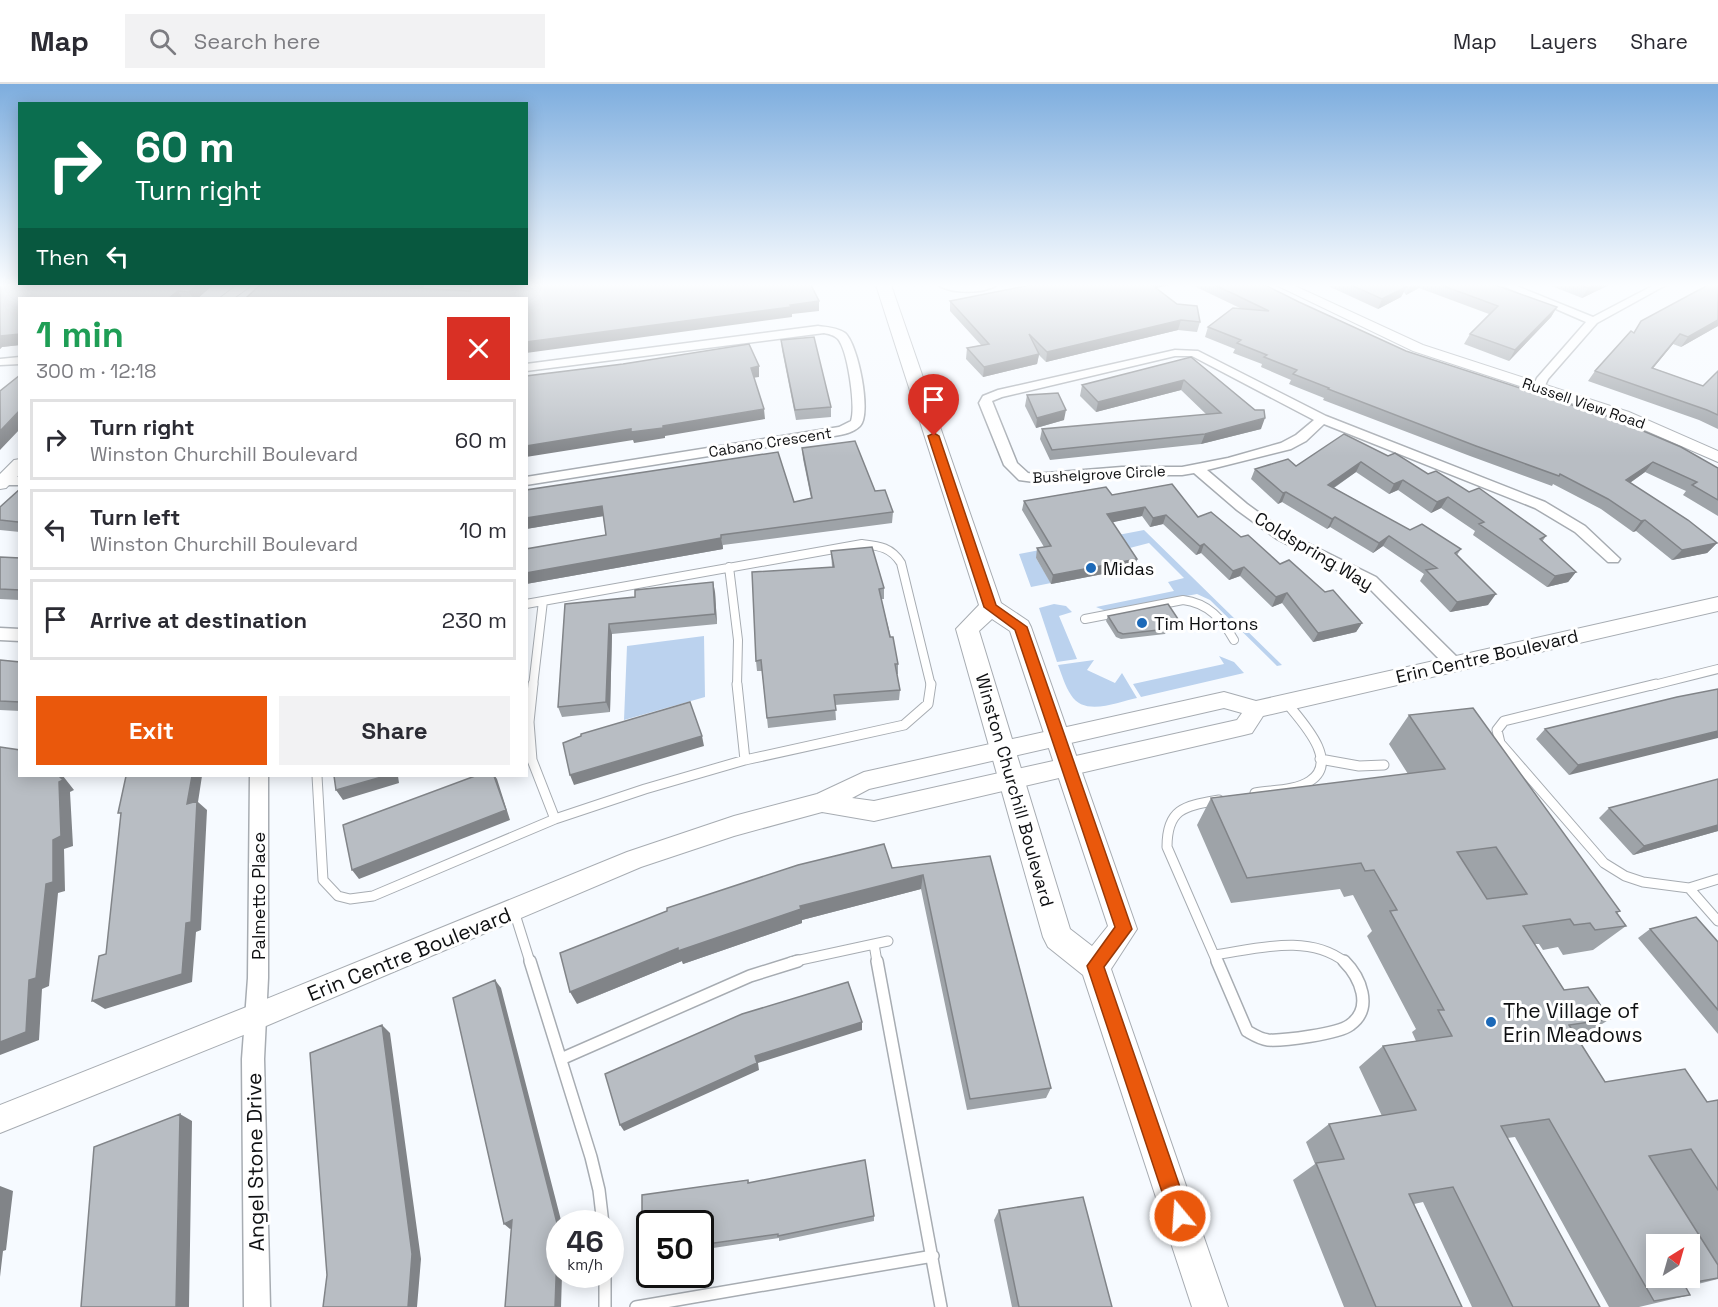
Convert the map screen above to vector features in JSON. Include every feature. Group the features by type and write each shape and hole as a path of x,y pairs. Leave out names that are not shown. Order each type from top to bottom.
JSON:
{"main road":[{"path":"903,342 991,607 1020,627 1124,929 1095,966 1210,1307"},
{"name":"Winston Churchill Boulevard","path":"991,607 968,628 1011,780 1058,937 1095,966"}],"street":[{"name":"Cabano Crescent","path":"528,368 720,342"},
{"name":"Cabano Crescent","path":"528,481 830,433 853,425 858,420 861,408 845,342"},
{"name":"Russell View Road","path":"1405,342 1623,415 1718,457"},
{"path":"1539,387 1575,342"},
{"name":"Bushelgrove Circle","path":"1322,419 1301,438 1286,446 1229,462 1196,468 1024,477 1011,465 985,403 987,399 998,394 1184,352 1202,355 1273,395 1322,419 1540,504 1580,529 1614,559"},
{"path":"0,362 18,360"},
{"path":"5,482 18,466"},
{"name":"Coldspring Way","path":"1196,468 1242,507 1282,536 1371,581 1454,664"},
{"name":"Erin Centre Boulevard","path":"0,1119 256,1017 635,859 734,826 822,802 864,781 1224,700 1256,709 1718,604"},
{"path":"0,634 18,635"},
{"name":"Erin Centre Boulevard","path":"822,802 874,811 1244,727 1256,709"},
{"name":"Palmetto Place","path":"256,1017 259,777"},
{"name":"Angel Stone Drive","path":"256,1017 253,1059 257,1307"}],"lane":[{"path":"317,777 323,880 327,889 339,898 354,901 373,896 555,819 745,760 904,726 928,704 932,691 931,678 901,563 895,553 884,547 862,544 528,604"},
{"path":"729,567 738,640 737,696 745,760"},
{"path":"1085,619 1193,600 1210,609 1228,627 1234,640"},
{"path":"543,601 529,722 532,760 555,819"},
{"path":"1718,669 1504,720 1497,730 1500,743 1604,863 1625,876 1643,882 1689,888 1718,879"},
{"path":"1248,795 1298,785 1311,780 1319,770 1320,759 1314,736 1286,702"},
{"path":"1320,759 1359,766 1384,765"},
{"path":"1214,955 1305,945 1332,953 1345,961 1355,973 1363,991 1364,1002 1359,1018 1344,1029 1270,1040 1247,1031 1167,847 1166,835 1176,812 1188,806 1228,798"},
{"path":"1689,888 1718,921"},
{"path":"514,911 596,1179 601,1210"},
{"path":"561,1059 750,975 780,965 888,941"},
{"path":"874,944 941,1307"},
{"path":"636,1307 933,1256"},
{"path":"604,1288 605,1307"}],"shaded area":[{"path":"1144,530 1282,665 1277,666 1210,600 1197,594 1106,611 1096,607 1174,591 1168,582 1184,578 1149,543 1122,550 1036,558 1051,583 1031,587 1019,554"},
{"path":"1054,604 1066,606 1072,612 1059,616 1077,659 1057,662 1039,608"},
{"path":"704,636 705,697 624,720 627,646"},
{"path":"1219,656 1234,662 1244,673 1141,697 1133,684 1224,664"},
{"path":"1094,660 1087,670 1115,683 1122,673 1137,698 1093,707 1077,702 1067,688 1058,665"}],"building":[{"path":"781,342 815,342 831,407 795,410"},
{"path":"987,342 1033,342 1039,354 984,367 967,348 989,344"},
{"path":"1037,342 1089,342 1047,352"},
{"path":"1387,342 1406,351 1615,419 1681,447 1718,468 1718,500 1692,485 1697,482 1653,462 1626,480 1688,520 1717,543 1682,550 1645,520 1641,521 1608,499 1560,474 1559,476 1476,446 1328,389 1293,374 1297,370 1237,343"},
{"path":"1493,342 1523,342 1515,350"},
{"path":"1621,342 1673,342 1652,368 1703,386 1718,371 1718,415 1707,410 1595,371"},
{"path":"749,344 759,366 751,368 764,409 663,426 663,428 631,432 631,429 528,446 528,376 623,364"},
{"path":"1191,357 1255,410 1264,410 1265,418 1205,434 1052,450 1042,429 1221,413 1184,380 1098,402 1082,385"},
{"path":"18,377 18,412 0,431 0,391"},
{"path":"1058,393 1066,410 1037,418 1027,395"},
{"path":"1344,434 1388,456 1395,453 1428,474 1436,471 1469,492 1479,488 1546,536 1540,539 1576,572 1555,576 1479,524 1484,522 1448,497 1437,502 1403,480 1394,484 1361,462 1328,485 1410,530 1422,524 1461,549 1455,553 1496,594 1457,602 1426,570 1437,568 1389,536 1379,543 1335,517 1332,519 1286,492 1283,493 1255,469 1288,459 1296,466"},
{"path":"855,441 875,491 885,490 893,512 721,535 721,538 528,573 528,549 606,535 602,506 528,518 528,490 778,452 794,502 812,498 802,448"},
{"path":"1172,484 1198,517 1211,512 1241,537 1248,535 1280,564 1289,560 1325,592 1333,590 1362,623 1318,633 1287,593 1276,597 1244,567 1233,571 1204,544 1200,546 1166,515 1153,518 1145,507 1107,514 1137,559 1053,575 1037,548 1051,546 1024,501 1106,487 1112,495"},
{"path":"18,491 18,522 0,520 0,507"},
{"path":"872,547 884,588 879,589 890,637 893,637 900,690 834,695 836,710 767,718 761,660 756,661 752,572 834,567 831,551"},
{"path":"0,557 18,558 18,590 0,589"},
{"path":"713,582 715,614 609,624 606,702 558,707 565,604 635,597 635,590"},
{"name":"Tim Hortons","path":"1168,604 1180,622 1169,624 1167,629 1123,634 1118,632 1108,616"},
{"path":"0,660 18,662 18,702 0,701"},
{"path":"1718,689 1718,731 1578,765 1545,729 1677,697"},
{"path":"690,702 702,736 570,775 563,743 581,734"},
{"name":"The Village of Erin Meadows","path":"1473,708 1620,911 1616,912 1626,926 1595,930 1590,923 1574,925 1570,919 1523,926 1564,990 1588,987 1610,1019 1569,1025 1605,1082 1685,1069 1707,1102 1718,1100 1718,1190 1691,1149 1649,1156 1698,1234 1646,1234 1646,1287 1549,1119 1501,1126 1600,1307 1513,1307 1453,1187 1409,1194 1462,1307 1376,1307 1316,1163 1344,1159 1329,1124 1416,1110 1383,1046 1452,1036 1438,1010 1444,1010 1390,911 1397,910 1374,870 1365,871 1361,863 1247,878 1211,798 1445,769 1409,715","holes":["1496,847 1527,894 1487,899 1457,852"]},
{"path":"0,747 18,750 18,777 60,777 63,780 59,782 61,836 53,840 53,882 46,884 36,978 29,980 26,1032 0,1042"},
{"path":"126,777 192,777 187,804 197,801 191,922 186,923 182,974 92,1001 99,956 106,954 121,813 118,813"},
{"path":"334,777 382,777 336,790"},
{"path":"472,777 494,777 506,810 352,870 343,825"},
{"path":"1718,779 1718,825 1644,846 1609,808"},
{"path":"884,844 892,868 990,856 1051,1088 970,1099 923,875 800,906 801,909 678,951 678,948 570,992 560,953 667,911 667,908 798,865"},
{"path":"1696,917 1718,942 1718,1010 1650,929"},
{"path":"495,980 554,1210 546,1210 546,1288 556,1288 555,1307 505,1307 512,1220 504,1224 453,998"},
{"path":"848,982 862,1022 755,1056 757,1063 620,1125 605,1074 742,1014"},
{"path":"382,1025 412,1254 408,1307 323,1307 327,1275 310,1053"},
{"path":"180,1114 176,1307 81,1307 94,1147"},
{"path":"865,1160 874,1216 778,1236 778,1234 714,1243 714,1210 642,1210 642,1195 748,1180 748,1183"},
{"path":"1083,1197 1112,1307 1019,1307 999,1210"},
{"name":"The Village of Erin Meadows","path":"1700,1237 1718,1265 1718,1278 1700,1281"},
{"name":"The Village of Erin Meadows","path":"1646,1288 1686,1288 1690,1295 1654,1301"}],"place":[{"name":"Midas","path":"1091,568"},
{"name":"Tim Hortons","path":"1142,623"},
{"name":"The Village of Erin Meadows","path":"1491,1022"}],"route":[{"path":"934,436 991,607 1020,627 1124,929 1095,966 1180,1216"}]}
